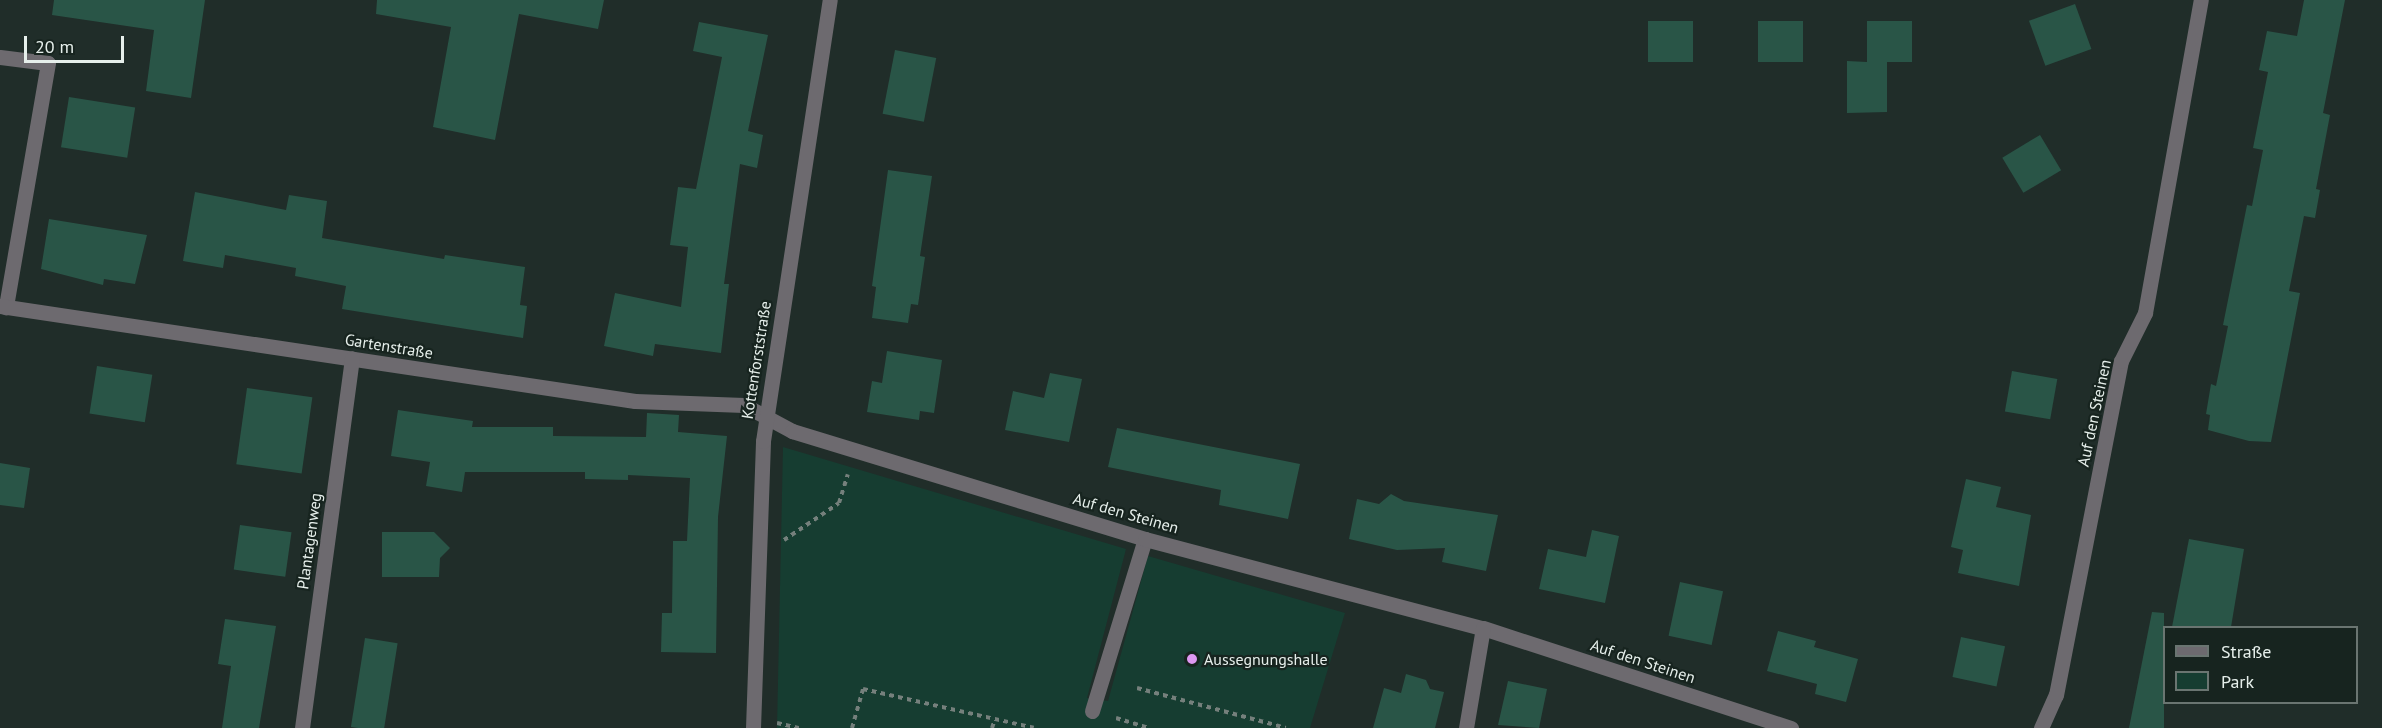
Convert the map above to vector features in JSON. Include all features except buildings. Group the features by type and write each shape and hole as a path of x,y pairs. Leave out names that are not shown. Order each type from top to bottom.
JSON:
{"street":[{"name":"Kottenforststraße","path":"753,728 766,414 830,0"},
{"name":"Auf den Steinen","path":"2041,728 2056,695 2121,361 2145,313 2201,0"},
{"name":"Gartenstraße","path":"0,57 48,63 3,306 635,401 744,405 766,414"},
{"name":"Plantagenweg","path":"302,728 352,358"},
{"name":"Auf den Steinen","path":"766,414 792,431 1145,539 1483,628 1791,728"},
{"path":"1092,711 1145,539"},
{"path":"1466,728 1483,628"}],"path":[{"path":"759,557 839,503 855,450"},
{"path":"1137,688 1286,728"},
{"path":"852,728 863,689 1034,728"},
{"path":"1092,711 1149,728"},
{"path":"992,728 995,719"}],"green space":[{"path":"783,447 1126,549 1087,698 1108,701 1148,556 1345,613 1310,728 777,728"}],"place":[{"name":"Aussegnungshalle","path":"1192,659"}]}
